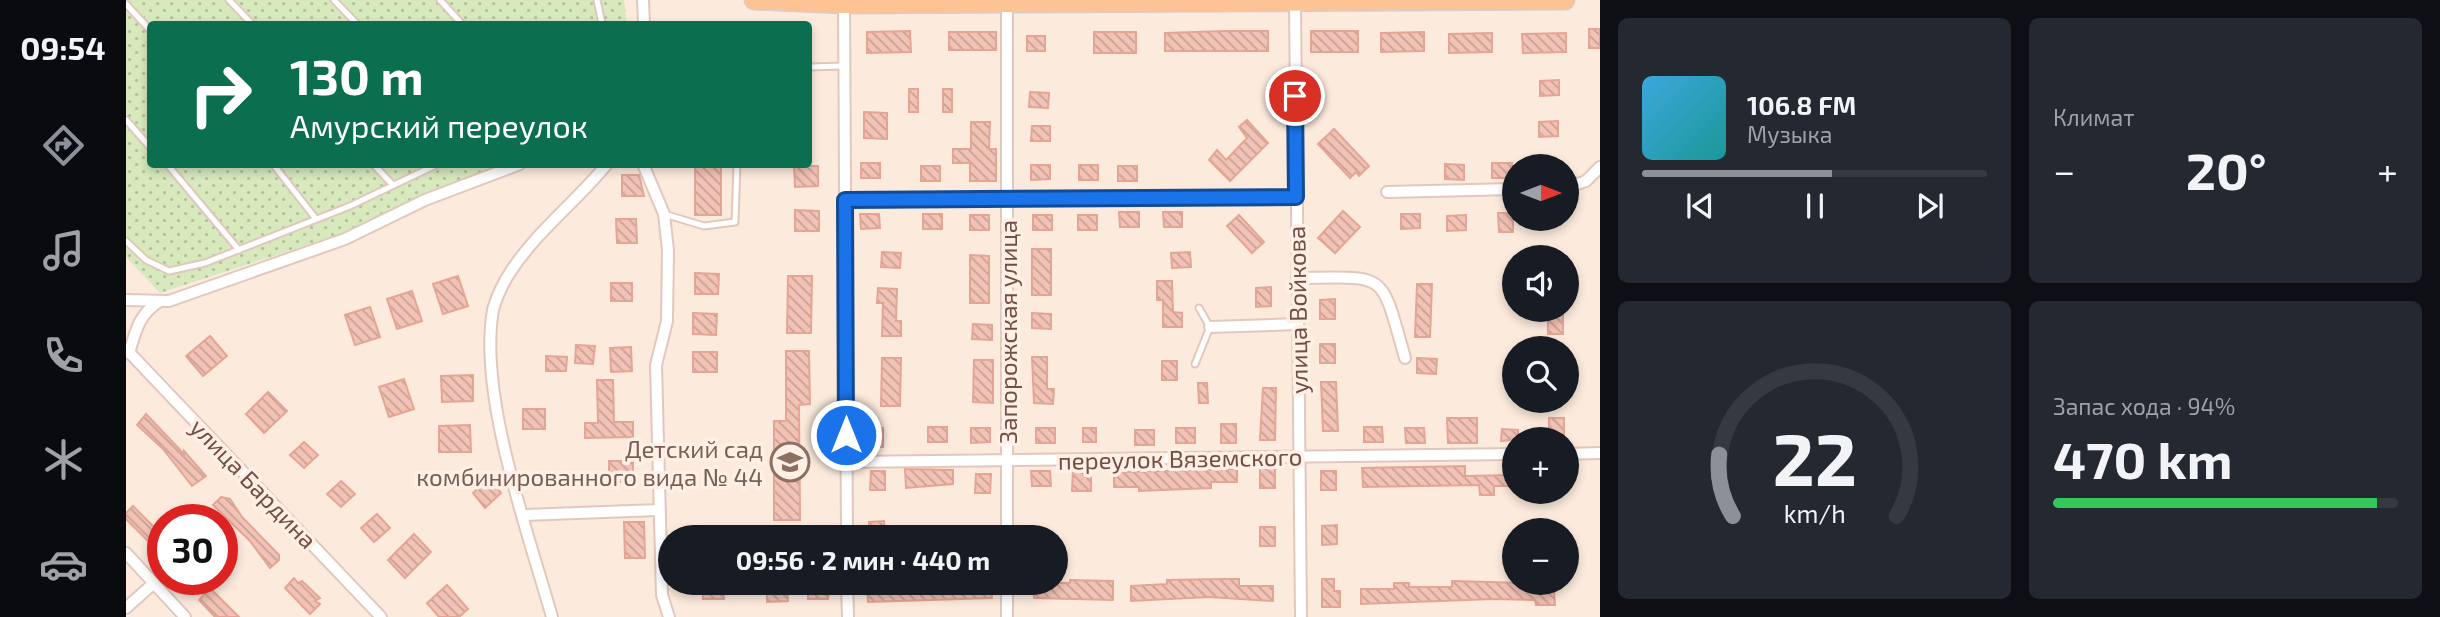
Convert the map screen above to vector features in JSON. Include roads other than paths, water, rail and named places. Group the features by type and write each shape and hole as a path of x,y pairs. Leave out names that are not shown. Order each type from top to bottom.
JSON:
{"main road":[{"path":"754,0 1295,3 1565,0"}],"street":[{"path":"643,0 644,21"},
{"path":"844,2 847,525"},
{"name":"Запорожская улица","path":"1007,2 1007,525"},
{"name":"улица Войкова","path":"1295,3 1301,617"},
{"path":"1579,183 1586,181 1600,167"},
{"path":"128,351 138,323 150,308 160,301 345,239 425,201 510,168"},
{"path":"551,617 495,401 490,346 494,307 510,272 603,168"},
{"path":"645,168 664,214 668,250 667,321 656,365 662,595 669,617"},
{"path":"1387,192 1502,189"},
{"path":"845,200 1296,197"},
{"path":"1297,278 1367,278 1378,283 1387,295 1405,358"},
{"path":"126,300 160,301"},
{"path":"1210,327 1298,324"},
{"name":"улица Бардина","path":"128,351 381,617"},
{"path":"1579,454 1600,453"},
{"name":"переулок Вяземского","path":"847,462 1502,454"},
{"path":"524,515 658,510"},
{"path":"126,553 147,576"},
{"path":"126,608 147,589"},
{"path":"165,595 185,617"},
{"path":"847,595 848,617"},
{"path":"1007,595 1007,617"}],"lane":[{"path":"229,0 249,21"},
{"path":"334,0 354,21"},
{"path":"440,0 459,21"},
{"path":"597,0 601,21"},
{"path":"126,4 147,27"},
{"path":"812,67 844,66"},
{"path":"126,120 147,144"},
{"path":"170,168 239,250"},
{"path":"276,168 316,219"},
{"path":"377,168 393,185"},
{"path":"126,241 146,260 169,271 239,250 429,168"},
{"path":"664,214 704,226 735,222 737,168"},
{"path":"1195,365 1210,327 1199,308"}],"place":[{"name":"Детский сад комбинированного вида № 44","path":"790,462"}]}
